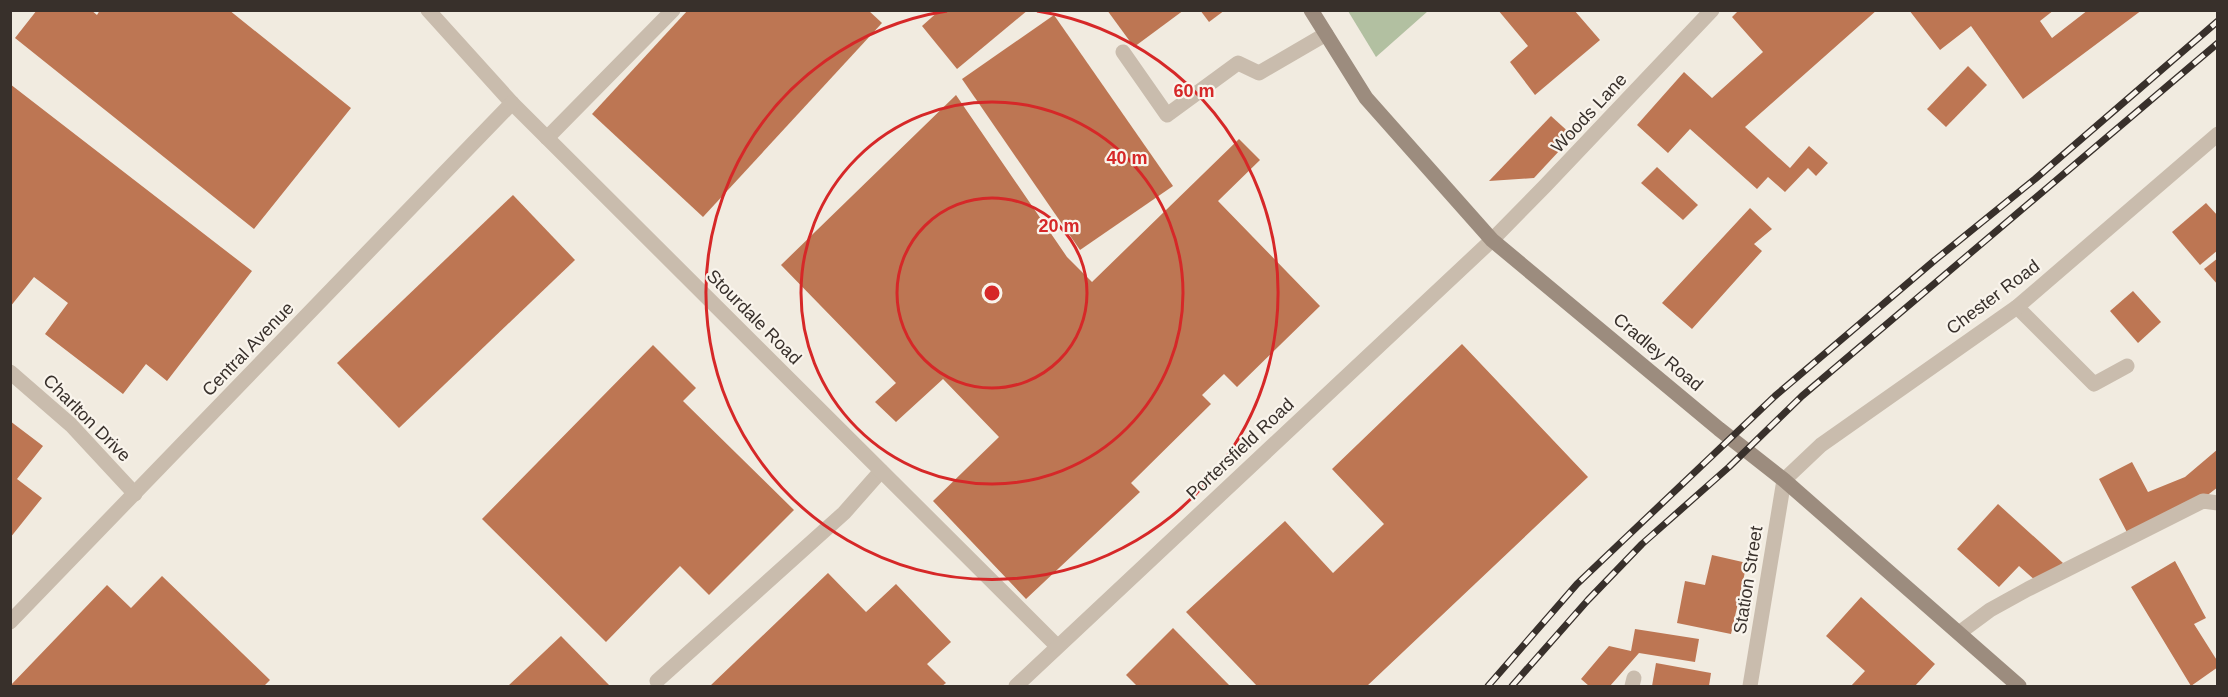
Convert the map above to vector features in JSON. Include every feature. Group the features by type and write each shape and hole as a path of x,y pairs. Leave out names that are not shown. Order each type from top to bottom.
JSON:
{"main road":[{"name":"Cradley Road","path":"1311,10 1366,98 1492,240 1719,429 1784,480 2019,687"}],"street":[{"name":"Stourdale Road","path":"428,10 512,103 1057,646"},
{"path":"547,138 673,10"},
{"name":"Woods Lane","path":"1492,240 1712,10"},
{"path":"1124,52 1167,115 1238,63 1258,73 1326,34"},
{"name":"Central Avenue","path":"10,622 512,103"},
{"name":"Chester Road","path":"1784,480 1821,445 2017,307 2217,134"},
{"name":"Portersfield Road","path":"1016,687 1057,646 1492,240"},
{"path":"2017,307 2094,384 2127,366"},
{"name":"Charlton Drive","path":"10,372 71,425 135,494"},
{"path":"657,681 844,513 881,471"},
{"name":"Station Street","path":"1750,687 1784,480"},
{"path":"1959,633 1990,610 2028,589 2203,501 2217,503"}],"green space":[{"path":"1348,11 1428,11 1376,57"}],"building":[{"path":"37,10 91,10 97,15 100,10 229,10 351,108 254,229 15,38"},
{"path":"688,10 868,10 882,23 703,217 592,114"},
{"path":"940,10 1028,10 957,69 922,26"},
{"path":"1107,10 1184,10 1134,47"},
{"path":"1200,10 1225,10 1209,22"},
{"path":"1498,10 1574,10 1600,40 1535,95 1510,62 1528,46"},
{"path":"1739,10 1877,10 1745,127 1790,168 1809,146 1828,163 1816,176 1808,168 1785,192 1768,177 1757,189 1690,129 1668,153 1637,125 1684,72 1712,98 1763,52 1732,17"},
{"path":"1909,10 2054,10 2040,21 2052,38 2088,10 2142,10 2023,99 1971,26 1940,50"},
{"path":"1054,15 1173,186 1080,250 962,79"},
{"path":"1968,66 1987,85 1946,127 1927,109"},
{"path":"10,84 252,271 167,381 146,364 123,394 45,334 68,303 34,277 10,307"},
{"path":"956,95 1067,257 1092,282 1239,139 1260,160 1218,201 1320,306 1237,387 1224,374 1202,395 1211,404 1131,483 1140,492 1026,599 933,501 999,437 943,379 896,422 875,402 896,383 781,265"},
{"path":"1551,116 1573,136 1534,178 1489,181"},
{"path":"1657,167 1698,205 1683,220 1641,183"},
{"path":"513,195 575,260 399,428 337,363"},
{"path":"2206,203 2218,216 2218,250 2200,265 2172,232"},
{"path":"1750,208 1772,229 1754,244 1762,251 1692,329 1662,303"},
{"path":"2218,258 2218,285 2204,269"},
{"path":"2133,291 2161,322 2138,343 2110,311"},
{"path":"1462,344 1588,477 1367,686 1257,686 1186,612 1285,521 1333,573 1384,524 1332,469"},
{"path":"653,345 696,388 683,401 794,510 709,595 680,566 606,642 482,519"},
{"path":"10,421 43,446 17,479 42,498 10,538"},
{"path":"2218,449 2218,487 2205,497 2130,538 2099,479 2132,462 2148,492 2185,477"},
{"path":"1998,504 2063,563 2037,582 2019,566 1999,587 1957,549"},
{"path":"1712,555 1747,563 1731,634 1677,623 1685,581 1705,585"},
{"path":"2175,561 2206,618 2194,624 2218,662 2218,667 2191,686 2131,587"},
{"path":"828,573 866,612 896,584 951,642 927,664 946,683 942,686 710,686"},
{"path":"162,576 270,680 264,686 10,686 107,585 131,608"},
{"path":"1861,597 1935,664 1915,686 1851,686 1865,671 1826,636"},
{"path":"1173,628 1230,686 1137,686 1126,675"},
{"path":"1635,629 1699,639 1695,662 1639,653 1610,686 1589,686 1581,679 1609,646 1631,651"},
{"path":"561,636 610,686 508,686"},
{"path":"1656,663 1711,673 1709,686 1652,686"}],"railway":[{"path":"1488,686 1577,584 1775,396 1935,260 2035,179 2218,21"},
{"path":"1512,686 1588,600 1642,544 1729,467 1802,396 2218,43"}]}
